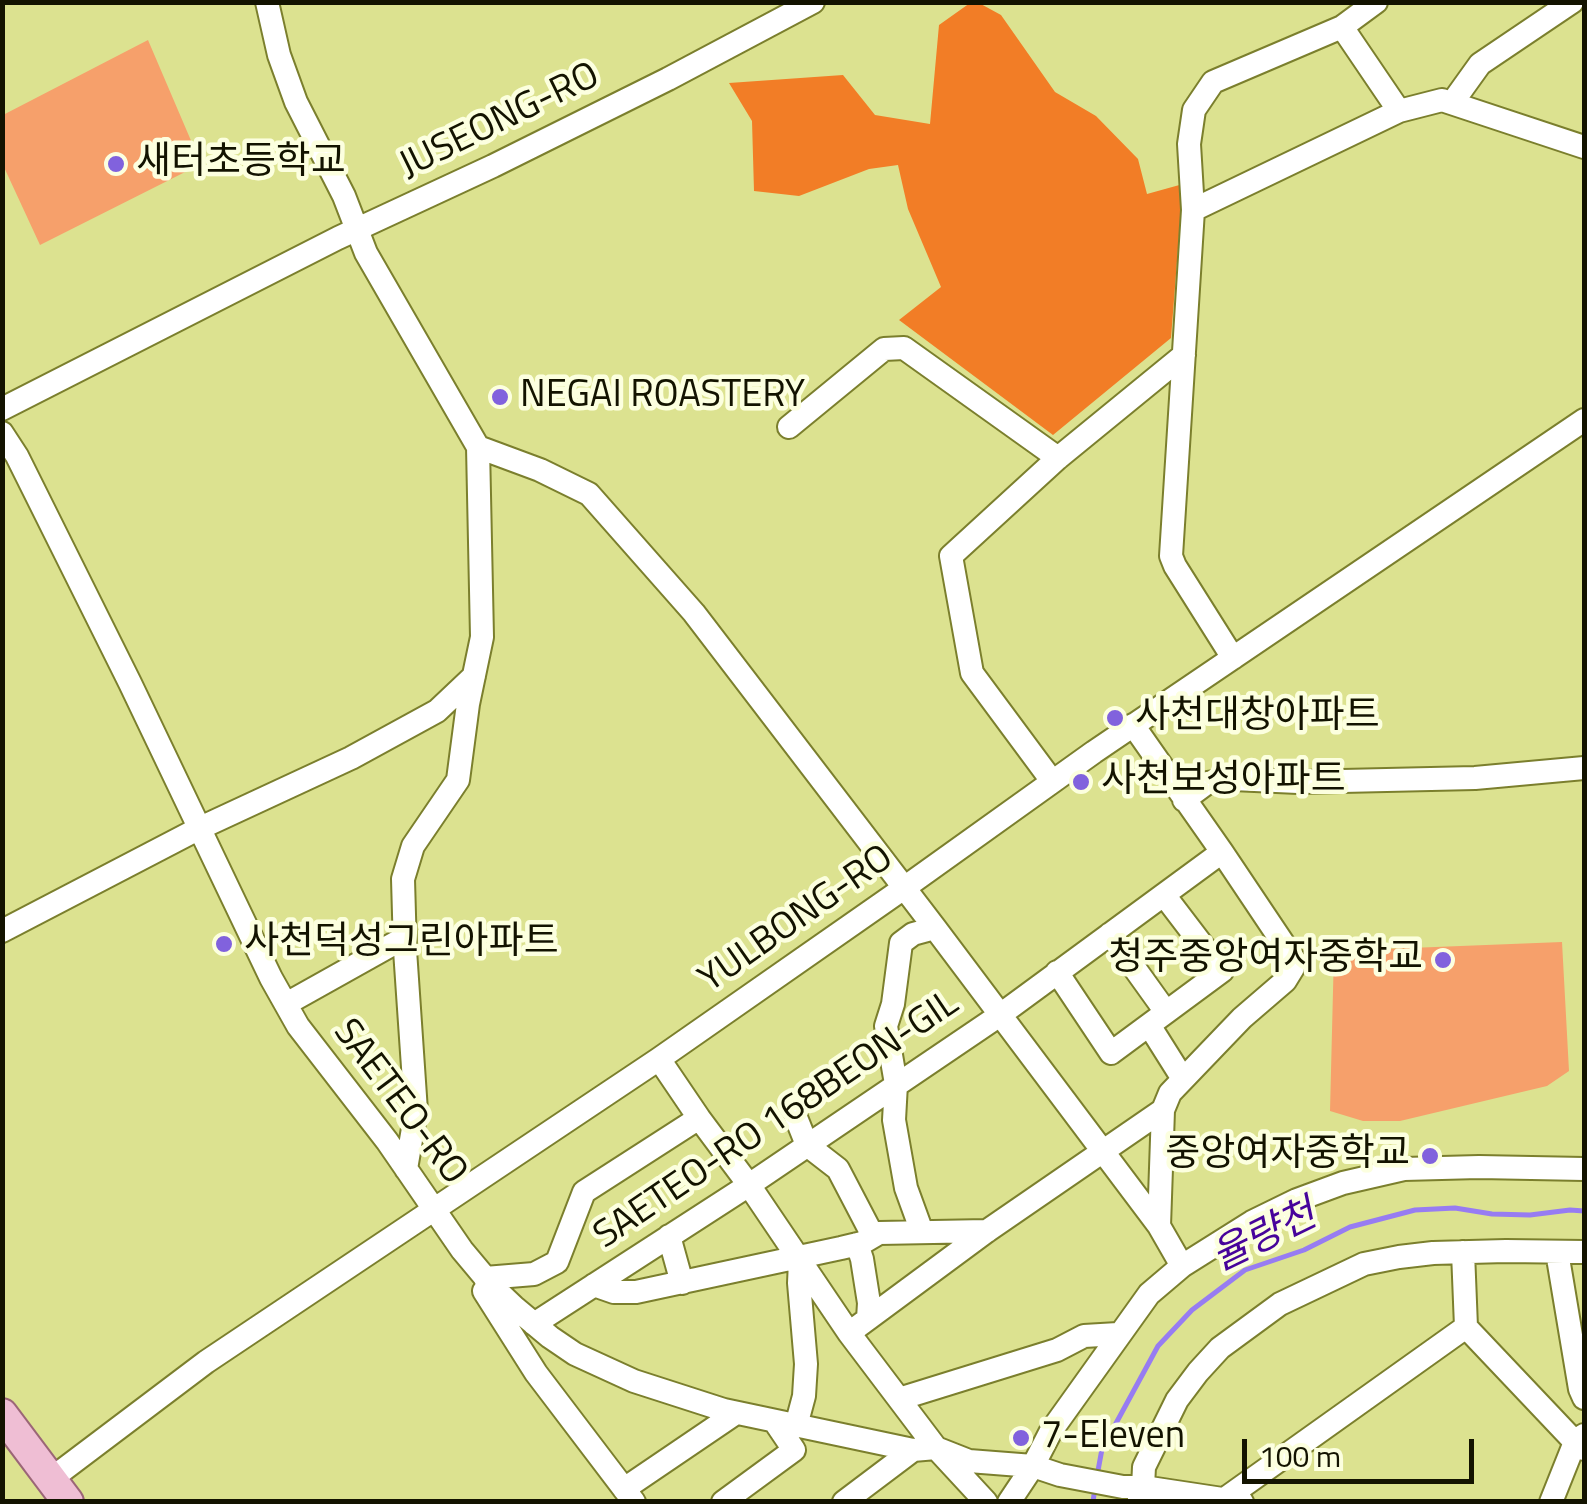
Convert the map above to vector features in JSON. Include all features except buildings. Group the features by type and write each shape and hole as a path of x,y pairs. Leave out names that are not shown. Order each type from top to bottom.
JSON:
{"main road":[{"path":"2,1414 60,1490"}],"street":[{"path":"267,2 279,55 296,102 344,196 366,253 478,447 482,637 458,780 413,846 404,879 404,938 416,1111 406,1168"},
{"name":"JUSEONG-RO","path":"2,410 356,230 598,114 812,2"},
{"path":"1233,658 1171,556 1193,210 1189,144 1194,110 1212,82 1342,27 1376,2"},
{"path":"1452,103 1480,64 1572,2"},
{"path":"1342,27 1398,110"},
{"path":"1193,210 1398,110 1442,100 1581,142"},
{"path":"789,427 884,349 904,348 1058,458"},
{"path":"1052,781 972,673 950,556 1058,458 1184,355"},
{"name":"YULBONG-RO","path":"60,1490 206,1362 659,1059 1052,781 1584,420"},
{"name":"SAETEO-RO","path":"2,433 121,665 286,1004 485,1278 534,1324 567,1349 634,1381 736,1413 969,1461 1033,1466 1139,1494 1234,1500"},
{"path":"478,447 589,494 694,613 936,928 1158,1226 1182,1266"},
{"path":"2,931 198,829 351,758 437,711 474,676"},
{"path":"1132,726 1222,852 1292,958 1293,968 1285,981 1242,1018 1170,1093 1163,1110 1158,1226"},
{"path":"1184,800 1206,783 1233,779 1298,782 1475,778 1584,768"},
{"name":"SAETEO-RO 168BEON-GIL","path":"534,1324 1000,1014 1222,852"},
{"path":"1057,972 1111,1053 1222,971 1164,895"},
{"path":"922,1232 906,1188 894,1120 896,1084 886,1026 901,942 936,928"},
{"path":"1110,934 1158,1018 1183,1079"},
{"path":"286,1004 404,938"},
{"path":"659,1059 799,1259 858,1326 924,1449 986,1502"},
{"path":"792,1105 806,1145 838,1169 865,1240 862,1259 869,1303 858,1326"},
{"path":"858,1326 1163,1110"},
{"path":"485,1278 534,1274 558,1262 584,1192 698,1118"},
{"path":"1009,1502 1051,1431 1148,1294 1182,1266 1252,1222 1297,1200 1376,1174 1432,1167 1584,1169"},
{"path":"594,1285 614,1292 636,1292 799,1259 879,1233 987,1231"},
{"path":"450,1232 536,1373 629,1496 736,1413"},
{"path":"669,1236 682,1283"},
{"path":"1139,1494 1144,1467 1177,1400 1220,1348 1280,1304 1364,1264 1433,1252 1584,1252"},
{"path":"1462,1252 1466,1327 1581,1442 1551,1502"},
{"path":"1557,1252 1584,1398"},
{"path":"723,1502 794,1450 785,1424 804,1396 806,1364 799,1259"},
{"path":"1234,1500 1466,1327"},
{"path":"899,1399 1057,1350 1084,1336 1118,1334"},
{"path":"536,1373 534,1362 540,1350 567,1349"},
{"path":"844,1502 924,1449"}],"shaded area":[{"path":"970,3 979,3 1001,15 1055,92 1096,116 1138,159 1147,194 1183,184 1171,338 1053,435 899,320 941,287 908,209 898,165 869,169 799,196 754,191 752,121 729,83 843,75 875,115 930,124 939,25"},
{"path":"148,40 201,164 40,245 3,165 3,115"},
{"path":"1562,942 1569,1071 1547,1086 1400,1121 1363,1121 1330,1111 1334,951"}],"waterway":[{"name":"율량천","path":"1097,1476 1102,1449 1158,1346 1192,1310 1245,1270 1304,1250 1350,1227 1415,1210 1455,1208 1530,1215 1584,1211"},
{"name":"율량천","path":"1093,1502 1095,1487"}],"place":[{"name":"새터초등학교","path":"116,164"},
{"name":"NEGAI ROASTERY","path":"500,397"},
{"name":"사천대창아파트","path":"1115,718"},
{"name":"사천보성아파트","path":"1081,782"},
{"name":"사천덕성그린아파트","path":"224,944"},
{"name":"청주중앙여자중학교","path":"1443,960"},
{"name":"중앙여자중학교","path":"1430,1156"},
{"name":"7-Eleven","path":"1021,1438"}]}
